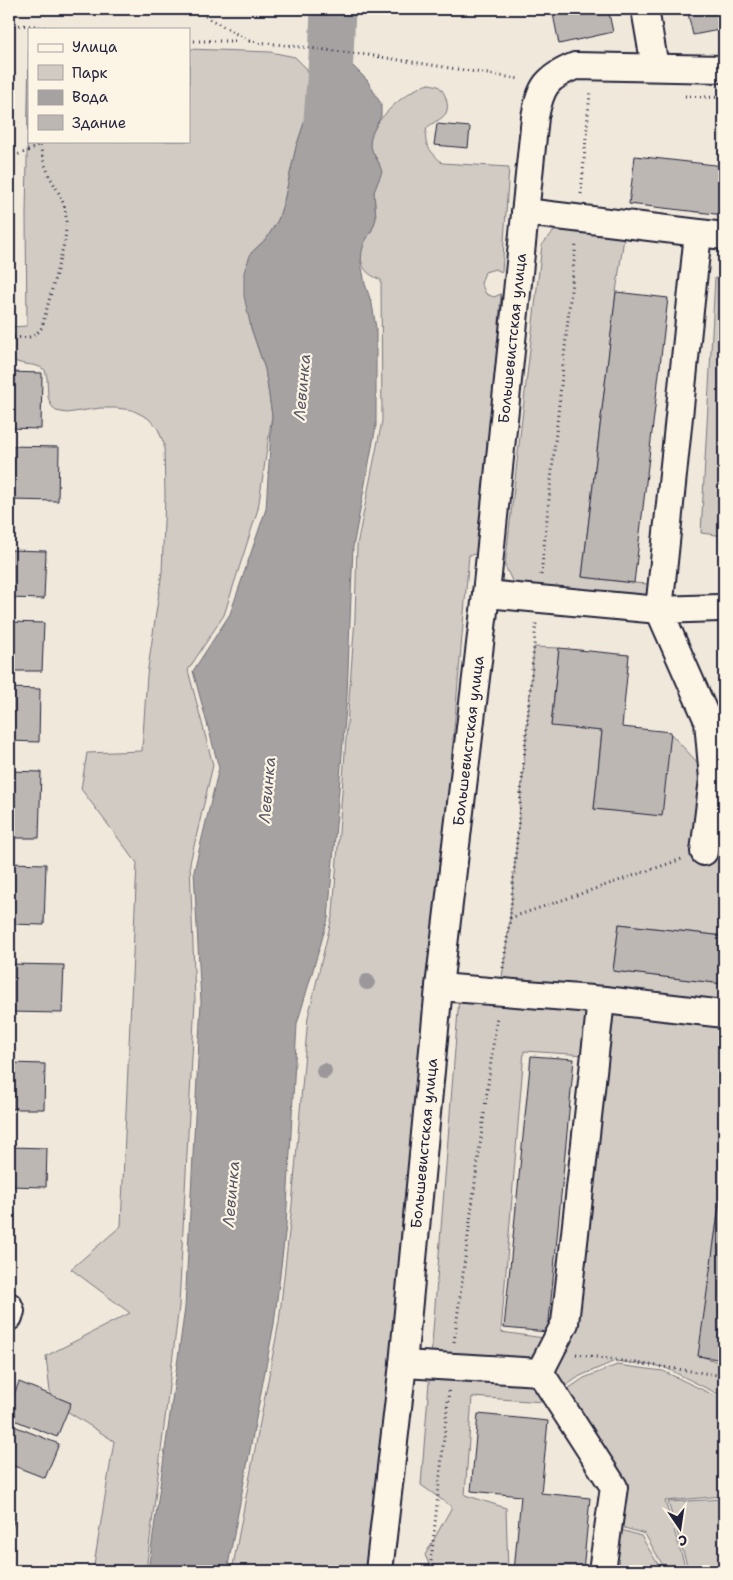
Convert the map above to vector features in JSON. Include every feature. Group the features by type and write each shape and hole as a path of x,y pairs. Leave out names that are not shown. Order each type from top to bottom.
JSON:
{"street":[{"path":"644,9 655,67"},
{"path":"546,83 559,73 575,66 724,69"},
{"name":"Большевистская улица","path":"379,1571 402,1364 439,987 486,594 535,117 538,101 546,83"},
{"path":"525,212 724,236"},
{"path":"698,233 659,610 708,721 713,779 704,852"},
{"path":"486,594 659,610 719,608"},
{"path":"439,987 601,1000 724,1014"},
{"path":"545,1361 564,1322 601,1000"},
{"path":"9,1306 11,1311 9,1317"},
{"path":"402,1364 451,1367 545,1361"},
{"path":"545,1361 614,1488 602,1571"}],"path":[{"path":"198,9 205,16 250,41"},
{"path":"9,25 48,28"},
{"path":"190,40 250,41 368,55 546,83"},
{"path":"430,1571 451,1367 510,918 538,600 579,218 590,93"},
{"path":"9,158 30,150 42,142 44,162 62,198 66,226 65,240 42,327 33,336 9,337"},
{"path":"510,918 704,852"},
{"path":"545,1361 724,1376"}],"green space":[{"path":"190,49 270,52 295,57 307,69 310,88 309,108 296,147 284,201 278,220 267,238 251,253 251,328 265,369 272,415 258,509 224,615 188,670 213,765 190,863 195,1000 179,1306 146,1571 93,1571 114,1441 51,1401 46,1356 130,1313 71,1269 121,1226 137,863 81,789 87,753 142,751 147,675 162,572 165,497 164,444 158,429 148,418 132,410 100,408 67,413 56,411 48,397 45,370 18,362 9,357 9,328 27,326 26,215 28,104 28,142 190,142"},
{"path":"430,84 441,88 447,103 446,113 427,128 426,139 428,147 434,155 442,163 509,167 502,272 495,269 485,272 481,283 486,294 494,297 501,294 499,323 503,330 477,554 469,555 429,1019 373,1571 232,1571 279,1322 292,1205 308,1017 333,913 355,618 357,545 382,421 381,280 367,272 361,257 363,246 374,225 376,213 374,193 380,173 379,164 370,143 376,125 392,106 412,91"},
{"path":"626,224 616,292 582,577 662,585 659,610 516,589 505,566 542,245 554,231 577,231"},
{"path":"724,277 724,536 701,533 715,278"},
{"path":"534,647 559,648 551,725 602,731 594,809 660,815 670,733 724,791 724,936 619,924 613,971 724,984 724,1171 714,1242 703,1357 724,1364 724,1397 664,1367 615,1361 580,1376 554,1394 544,1379 543,1402 472,1397 465,1495 506,1508 508,1571 432,1571 425,1555 452,1507 421,1485 459,998 592,1006 586,1055 524,1051 501,1332 544,1338 565,1322 601,1000 500,992 510,918"},
{"path":"617,1365 663,1371 724,1400 724,1496 665,1501 686,1569 684,1571 666,1571 645,1534 611,1524 617,1487 559,1395 584,1378"},
{"path":"724,1499 724,1571 689,1571 668,1502"},
{"path":"595,1522 641,1536 662,1571 589,1571"}],"water":[{"path":"331,57 353,66 367,80 381,104 381,116 372,134 370,143 382,172 374,192 376,219 365,241 361,262 376,328 376,426 353,547 347,695 328,919 297,1024 286,1225 274,1324 227,1571 148,1571 185,1308 201,1002 194,871 219,768 193,671 230,614 266,509 272,415 265,369 251,328 244,296 244,272 251,253 267,238 278,220 296,147 309,108 313,76 319,64"}],"building":[{"path":"552,9 608,9 613,32 559,44"},
{"path":"687,9 724,9 724,29 693,35"},
{"path":"437,124 470,127 468,148 434,145"},
{"path":"635,156 724,166 724,215 629,204"},
{"path":"616,292 668,298 634,583 582,577"},
{"path":"9,372 42,373 41,429 9,428"},
{"path":"9,446 59,447 58,501 9,500"},
{"path":"9,550 46,551 44,599 9,598"},
{"path":"9,622 44,623 42,671 9,671"},
{"path":"559,648 629,655 622,727 671,732 662,816 594,809 602,731 551,726"},
{"path":"9,688 40,689 39,742 9,741"},
{"path":"9,771 41,772 39,838 9,838"},
{"path":"9,863 46,864 44,925 9,924"},
{"path":"619,924 724,936 724,984 613,971"},
{"path":"9,964 64,965 62,1013 9,1012"},
{"path":"531,1056 574,1059 548,1332 504,1328"},
{"path":"9,1063 45,1064 44,1109 9,1109"},
{"path":"9,1147 47,1148 46,1187 9,1186"},
{"path":"724,1171 724,1360 698,1356"},
{"path":"19,1382 71,1403 57,1437 9,1418 9,1407"},
{"path":"478,1414 548,1421 541,1493 590,1498 583,1571 514,1571 521,1496 471,1491"},
{"path":"9,1424 59,1444 45,1478 9,1464"},
{"path":"9,1519 14,1521 9,1536"}],"waterway":[{"name":"Левинка","path":"326,119 333,9"}]}
